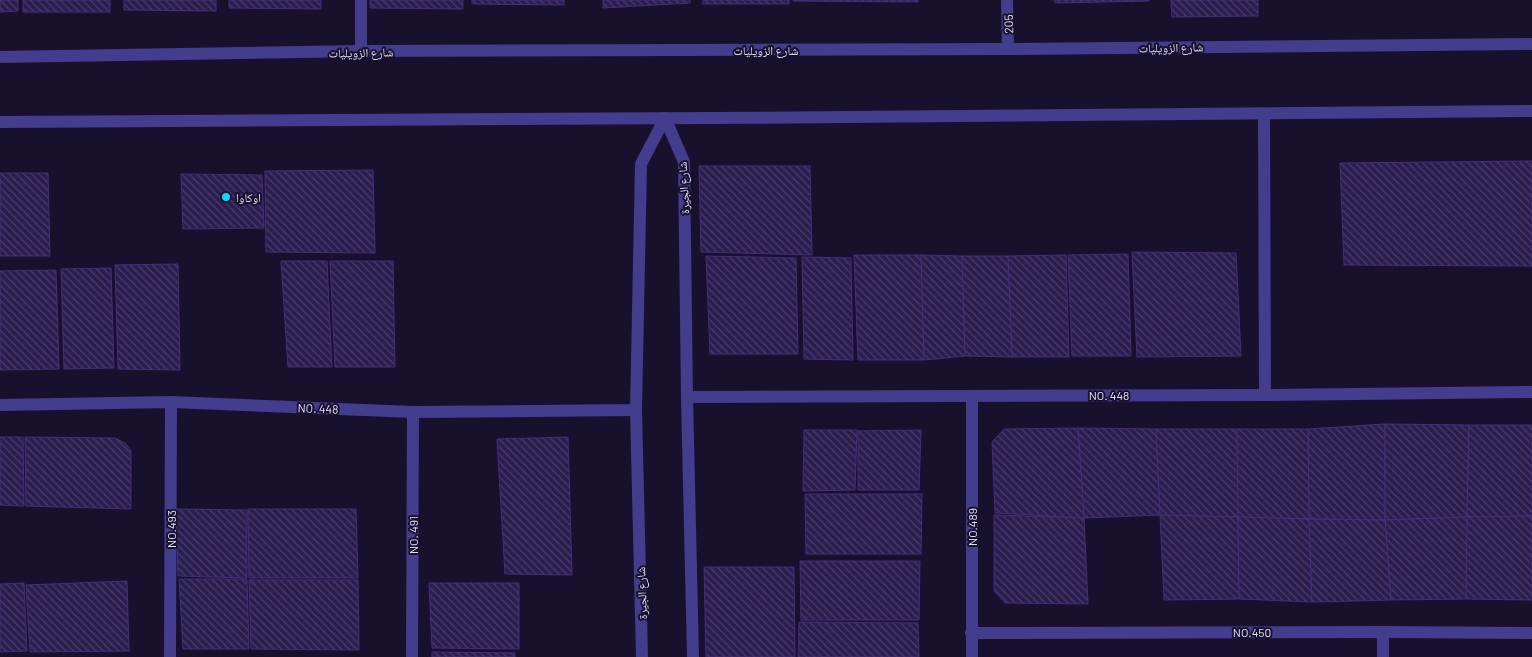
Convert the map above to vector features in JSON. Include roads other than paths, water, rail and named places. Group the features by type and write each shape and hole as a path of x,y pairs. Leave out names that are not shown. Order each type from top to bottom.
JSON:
{"street":[{"path":"361,0 361,52"},
{"name":"205","path":"1007,0 1008,49"},
{"name":"شارع الزويليات","path":"0,56 1532,44"},
{"path":"0,122 988,118 1532,111"},
{"path":"1264,115 1265,395"},
{"name":"شارع الجيرة","path":"665,118 684,162 693,657"},
{"name":"شارع الجيرة","path":"642,657 636,410 641,164 665,118"},
{"name":"NO. 448","path":"687,397 1532,392"},
{"name":"NO.489","path":"972,396 972,657"},
{"name":"NO. 448","path":"0,405 171,402 413,412 636,410"},
{"name":"NO.493","path":"170,657 171,402"},
{"name":"NO. 491","path":"412,657 413,412"},
{"path":"1382,657 1383,632"},
{"name":"NO.450","path":"972,633 1383,632 1532,634"}],"place":[{"name":"اوكاوا","path":"226,197"}]}
